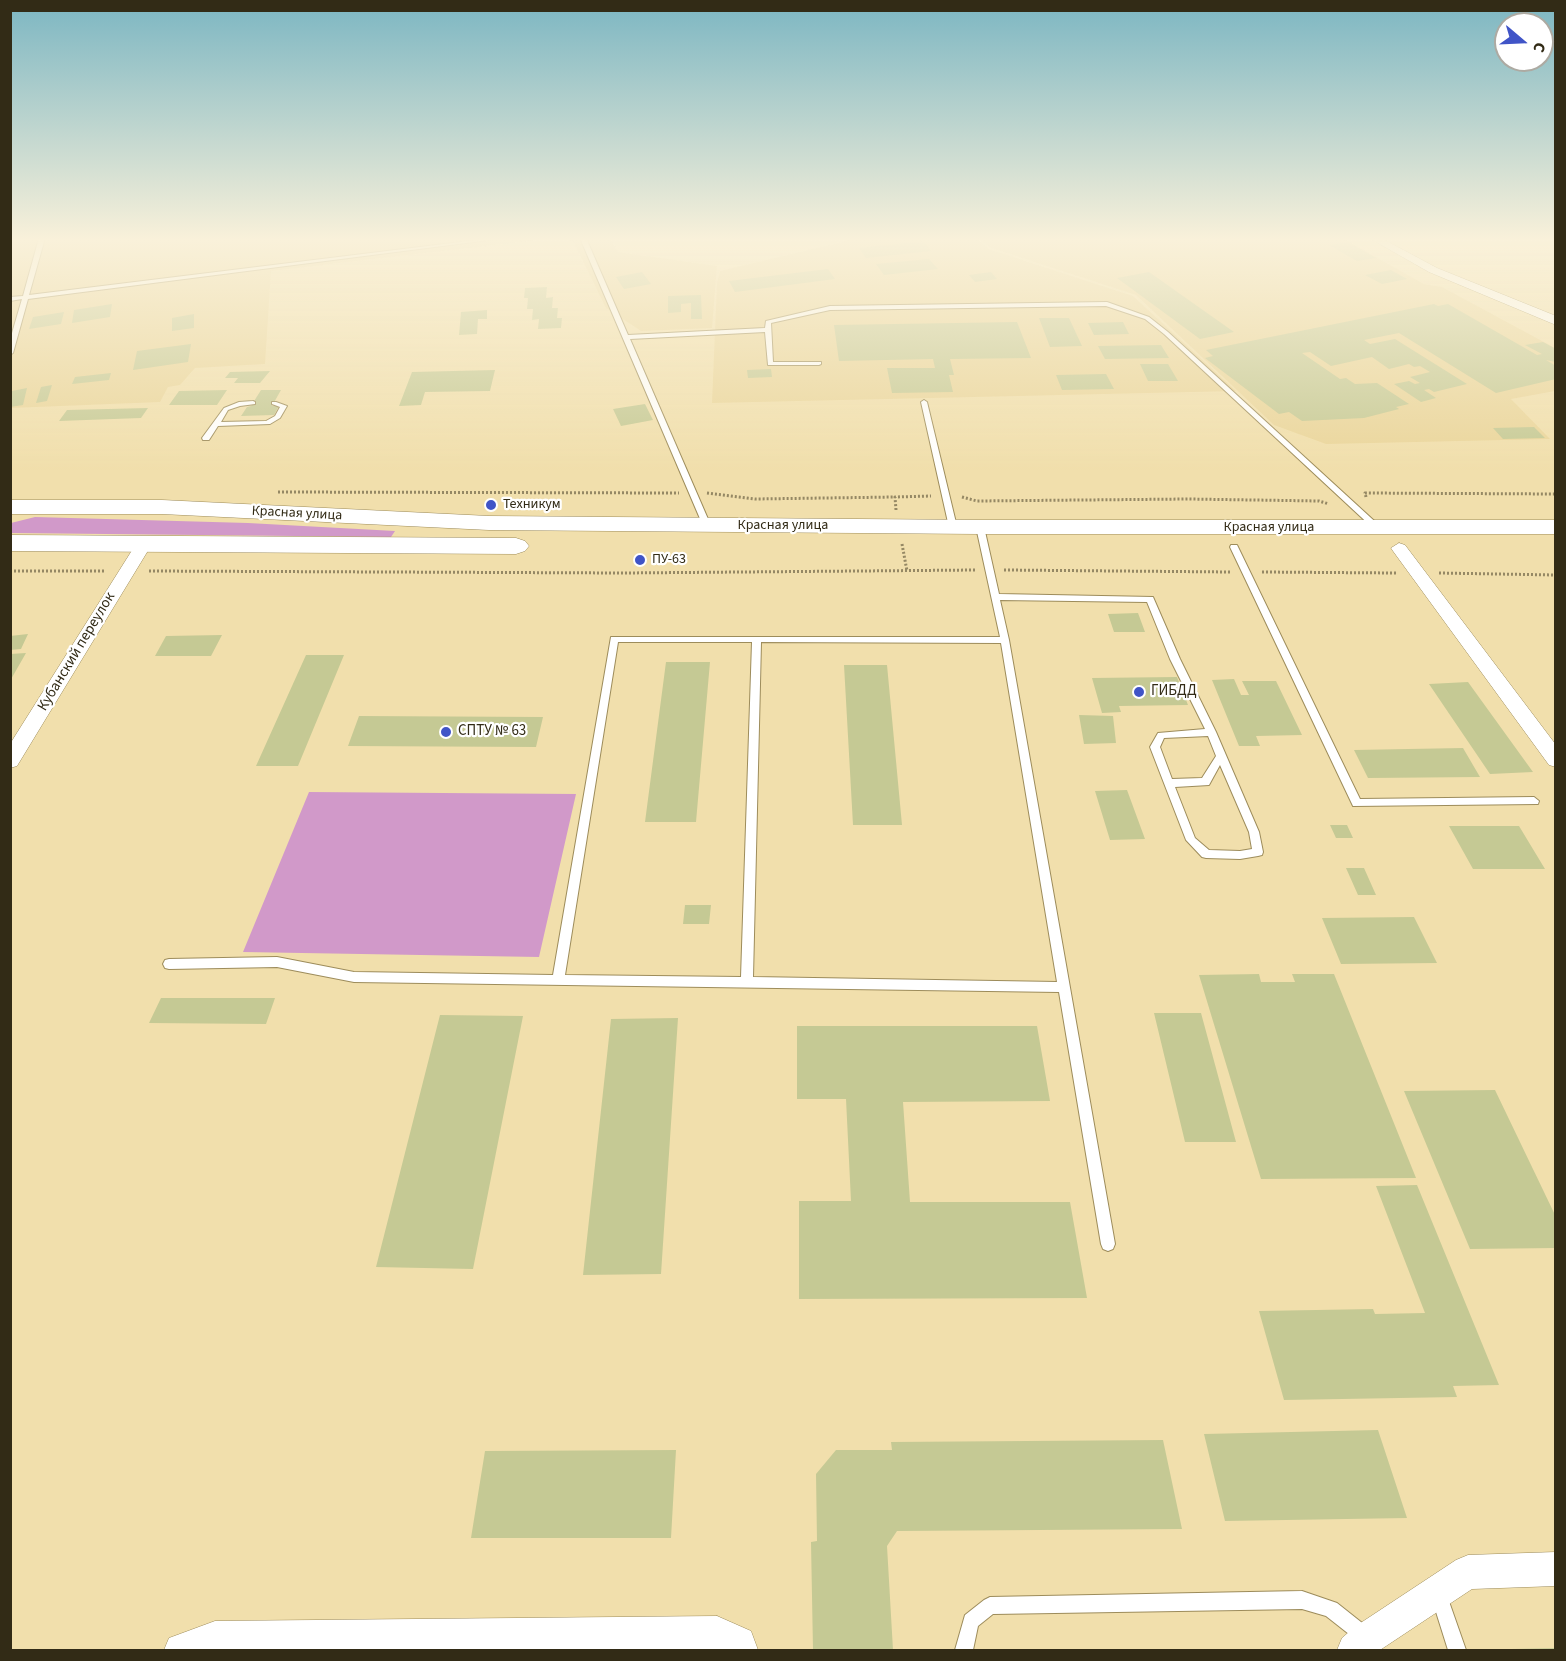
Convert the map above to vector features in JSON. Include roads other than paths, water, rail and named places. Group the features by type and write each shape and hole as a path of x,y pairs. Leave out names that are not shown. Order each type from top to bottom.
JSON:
{"main road":[{"name":"Красная улица","path":"10,507 162,507 489,523 707,526 900,536 953,527 982,536 1234,547 1556,546"},
{"name":"Красная улица","path":"10,543 144,544 982,536 1556,527"}],"street":[{"name":"Кубанский переулок","path":"10,761 144,544"},
{"path":"1399,548 1556,760"},
{"path":"1361,1644 1437,1590 1468,1572 1556,1569"},
{"path":"181,1650 214,1638 717,1633 740,1647"}],"lane":[{"path":"10,353 21,316"},
{"path":"617,316 707,526"},
{"path":"797,316 768,322 770,364 819,363"},
{"path":"1140,316 1147,318 1166,333 1378,528"},
{"path":"626,337 768,330"},
{"path":"924,402 953,527"},
{"path":"215,424 268,423 278,417 284,405 274,403"},
{"path":"206,438 226,409 239,404 253,404"},
{"path":"982,536 1005,640 1108,1244"},
{"path":"1234,547 1357,803 1534,801"},
{"path":"996,597 1150,599 1175,659 1211,732 1254,832 1258,852 1240,855 1206,854 1191,840 1155,747 1161,735 1211,732"},
{"path":"558,980 614,639 1005,640"},
{"path":"747,983 757,639"},
{"path":"1169,783 1205,782 1221,756"},
{"path":"169,964 277,962 354,977 1064,987"},
{"path":"1437,1590 1457,1650"},
{"path":"964,1650 971,1621 990,1606 1302,1600 1331,1609 1361,1644"}],"place":[{"name":"Техникум","path":"491,505"},
{"name":"ПУ-63","path":"640,560"},
{"name":"ГИБДД","path":"1139,692"},
{"name":"СПТУ № 63","path":"446,732"}]}
